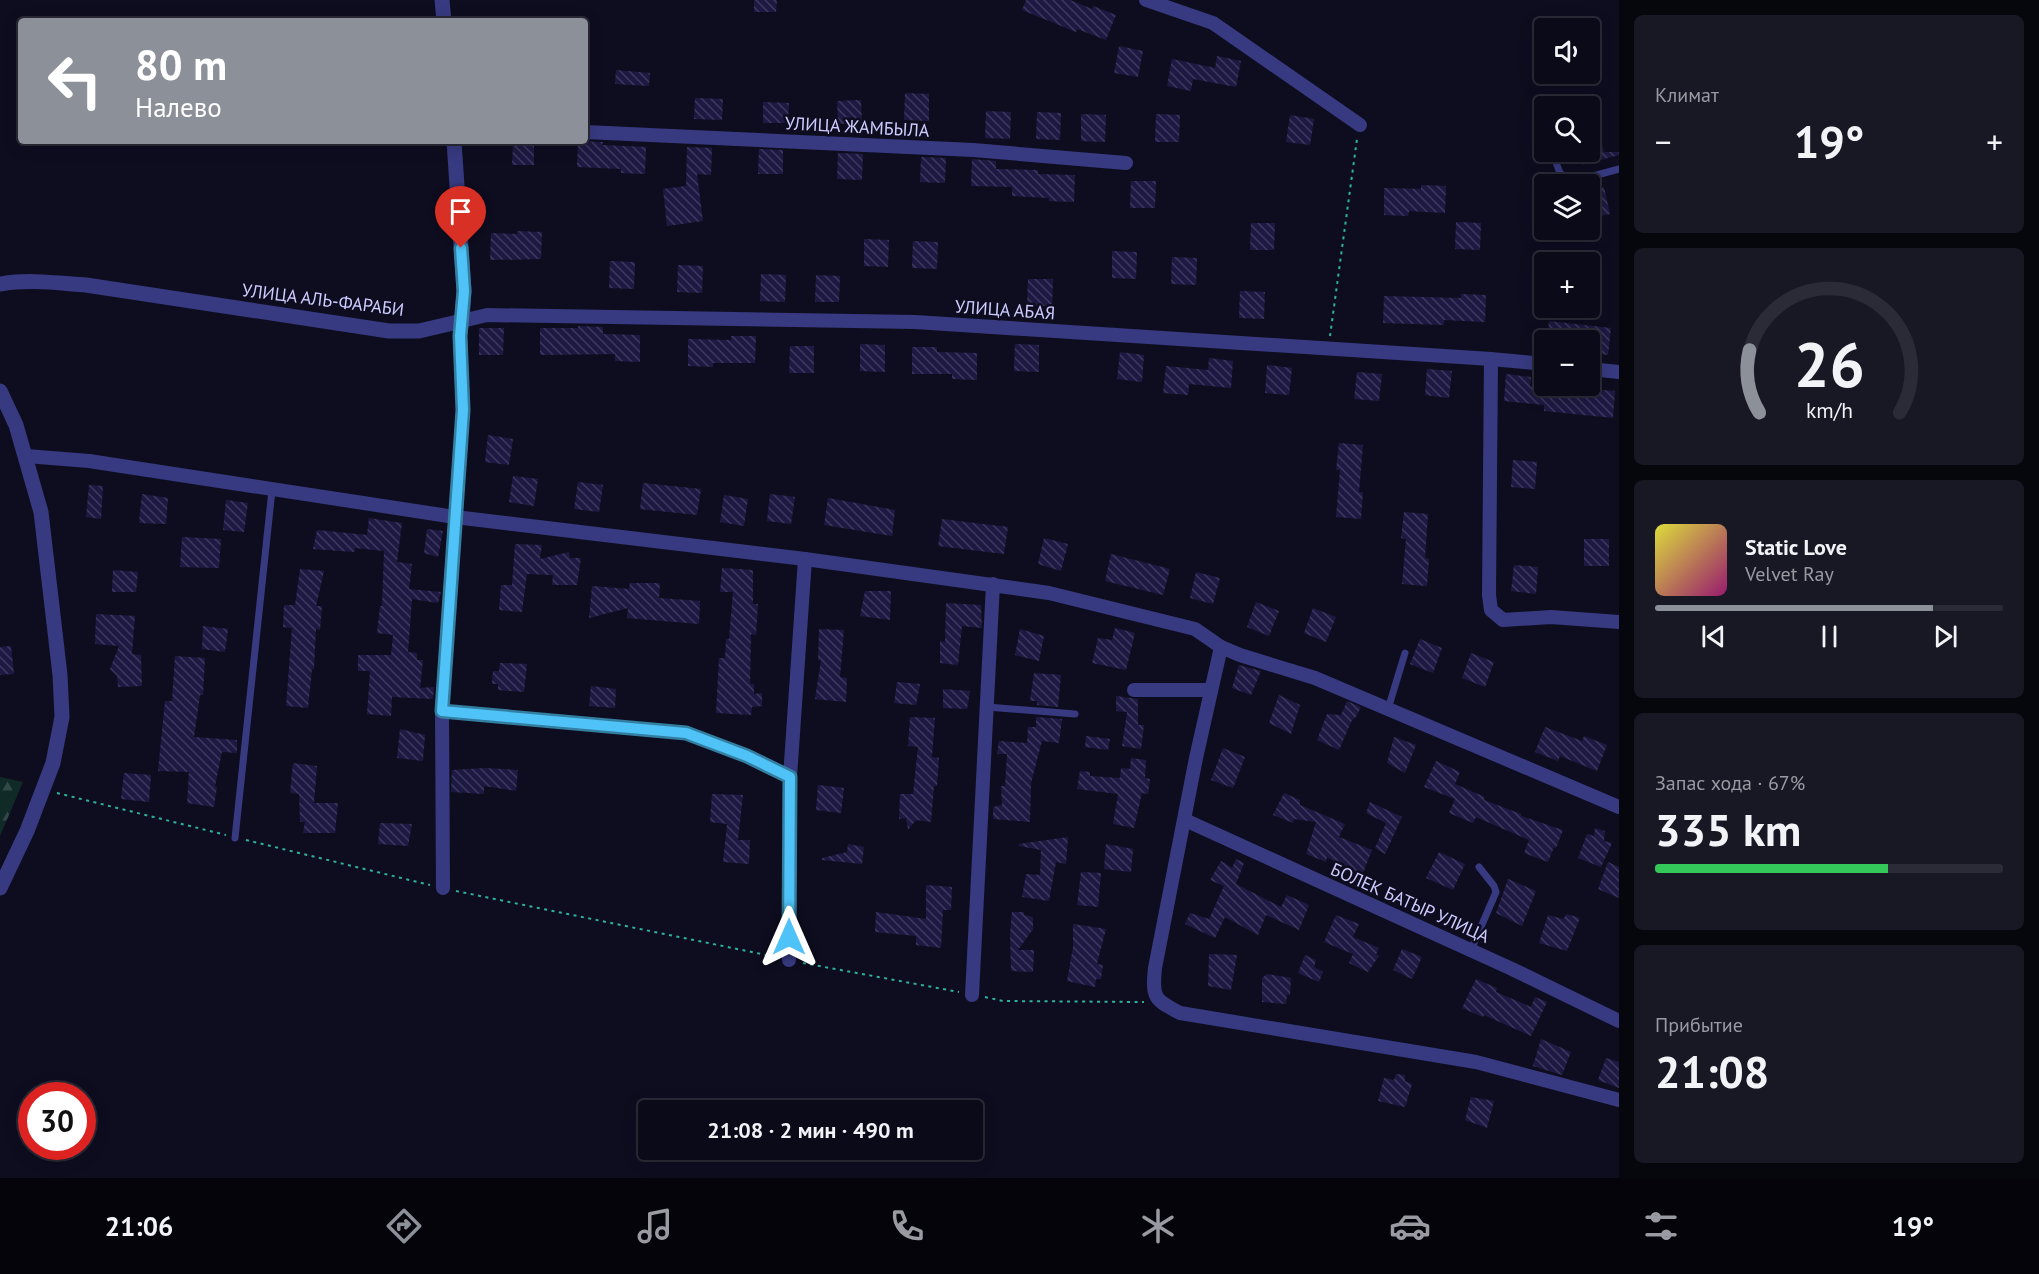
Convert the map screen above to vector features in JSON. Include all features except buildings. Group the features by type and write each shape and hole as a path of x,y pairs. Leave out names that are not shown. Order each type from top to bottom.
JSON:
{"street":[{"path":"442,0 444,18"},
{"path":"1146,0 1213,22 1360,124"},
{"name":"УЛИЦА ЖАМБЫЛА","path":"588,132 973,150 1126,163"},
{"path":"443,888 442,711 463,410 460,336 464,291 454,144"},
{"name":"УЛИЦА АЛЬ-ФАРАБИ","path":"0,284 38,281 86,285 389,331 419,330 462,321"},
{"name":"УЛИЦА АБАЯ","path":"462,321 487,315 915,322 1534,363"},
{"path":"1491,359 1489,595 1491,610 1503,620 1551,617 1619,622"},
{"path":"1600,370 1619,372"},
{"path":"0,391 16,425 41,512 60,675 62,717 52,763 27,831 0,888"},
{"path":"26,456 89,461 455,517 805,559 1049,593 1195,629 1221,647 1240,655 1315,678 1619,807"},
{"path":"789,960 790,777 805,559"},
{"path":"972,995 993,584"},
{"path":"1221,647 1155,968 1152,988 1159,1003 1180,1013 1476,1062 1619,1100"},
{"path":"1134,690 1211,690"},
{"name":"БОЛЕК БАТЫР УЛИЦА","path":"1185,820 1472,950 1619,1021"}],"lane":[{"path":"1556,162 1560,173 1572,182 1619,169"},
{"path":"235,838 272,490"},
{"path":"1388,709 1405,653"},
{"path":"987,707 1075,714"},
{"path":"442,711 686,733 747,756 790,777"},
{"path":"1472,950 1496,892 1479,867"}],"path":[{"path":"1328,348 1360,124"},
{"path":"42,789 443,888 789,960 1003,1001 1159,1003"}],"green space":[{"path":"0,777 23,782 0,836"}],"route":[{"path":"461,248 464,291 460,336 463,410 442,711 686,733 747,756 790,777 789,937"}]}
